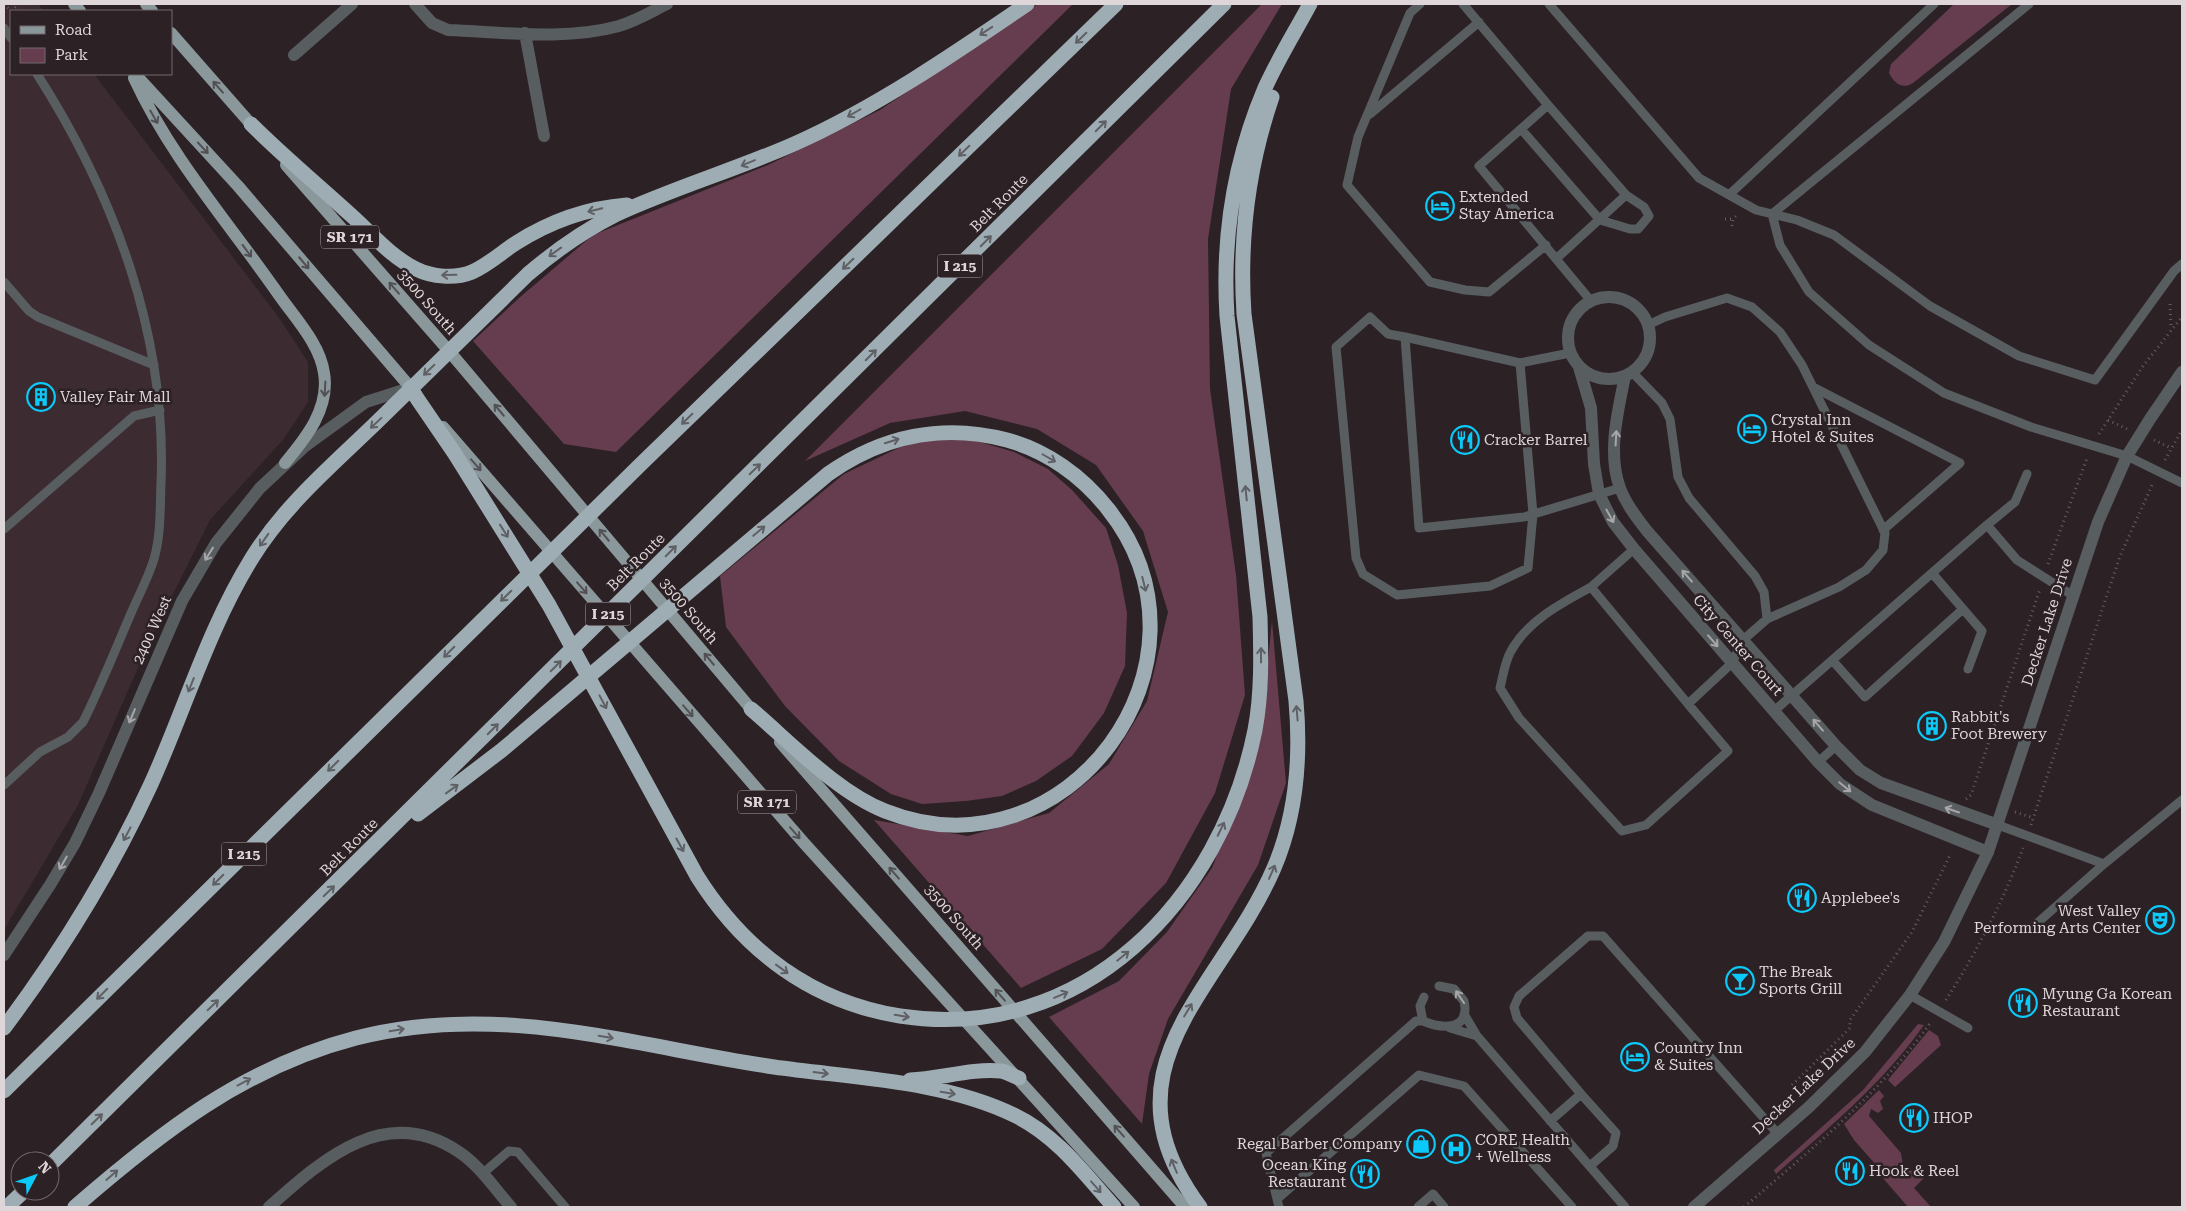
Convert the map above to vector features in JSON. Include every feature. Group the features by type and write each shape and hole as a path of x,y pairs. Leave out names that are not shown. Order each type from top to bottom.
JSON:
{"highway":[{"path":"4,1028 80,917 125,837 152,782 222,611 253,556 292,504 314,481 547,258 587,231 643,203 739,167 826,129 896,88 1027,4"},
{"name":"I 215","path":"4,1091 641,464 1116,4"},
{"name":"Belt Route","path":"60,1155 384,837 1224,4"},
{"path":"410,388 456,454 549,605 712,900 749,943 770,961 810,987 854,1006 913,1018 979,1018 1020,1010 1083,985 1126,954 1148,934 1195,877 1234,802 1253,737 1261,679 1260,617 1227,316 1226,239 1232,194 1251,124 1278,61 1310,4"},
{"path":"1200,1207 1181,1181 1167,1149 1161,1116 1165,1067 1185,1015 1253,909 1274,867 1289,822 1297,774 1299,750 1296,701 1244,314 1242,266 1245,214 1258,142 1278,76 1302,18"},
{"path":"250,124 282,156 394,255 416,269 429,274 453,276 472,272 522,240 554,224 596,210 643,203"},
{"path":"384,837 464,780 828,474 865,451 905,437 949,432 971,432 992,436 1032,449 1069,470 1104,504 1124,532 1138,564 1146,591 1150,630 1146,668 1133,708 1122,729 1108,748 1078,780 1043,803 1004,818 969,824 941,824 921,822 884,811 865,802 837,782 752,709"},
{"path":"75,1207 141,1150 192,1113 245,1081 299,1056 356,1038 404,1029 506,1023 558,1028 773,1067 883,1081 968,1097 1013,1114 1057,1142 1114,1207"},
{"path":"883,1081 935,1079 982,1070 1003,1071 1019,1078"}],"main road":[{"name":"3500 South","path":"172,34 449,351 752,709 1185,1207"},
{"path":"133,75 144,100 180,160 269,280 315,347 321,360 325,386 320,411 306,436 285,463"},
{"name":"SR 171","path":"134,75 238,186 729,759 1134,1207"}],"street":[{"path":"294,55 352,4"},
{"path":"415,4 432,23 443,29 569,34 603,30 632,22 667,4"},
{"path":"525,33 544,136"},
{"path":"1570,353 1568,329 1581,308 1591,301 1602,297 1625,300 1635,306 1648,325"},
{"name":"City Center Court","path":"1580,367 1599,378 1612,379 1629,374 1644,360 1649,349 1648,325"},
{"name":"City Center Court","path":"1570,353 1580,367 1591,408 1594,464 1599,494 1613,522 1634,549 1818,762 1840,784 1872,806 1988,852"},
{"name":"Decker Lake Drive","path":"1694,1207 1839,1080 1865,1052 1910,995 1953,925 1988,852 1998,825 2072,595 2098,522 2127,456 2182,372"},
{"name":"City Center Court","path":"1629,374 1617,414 1616,471 1620,488 1647,530 1836,746 1860,770 1881,784 1998,825"},
{"name":"2400 West","path":"4,955 50,885 87,818 182,601 197,572 236,514 285,463 324,431 366,402 410,388"},
{"path":"271,1207 334,1153 353,1143 374,1136 416,1134 438,1141 460,1152 511,1207"}],"lane":[{"path":"1420,4 1410,14 1358,137 1347,185 1430,282 1465,290 1489,292 1546,245"},
{"path":"1463,4 1626,195 1644,207 1649,216 1646,222 1638,229 1630,229 1600,220 1521,129"},
{"path":"1549,4 1699,178 1756,210 1797,220 1834,235 1930,306 2019,356 2095,380 2163,286 2182,264"},
{"path":"1730,194 1934,4"},
{"path":"1772,214 2029,4"},
{"path":"1368,115 1479,22"},
{"path":"4,785 40,752 68,738 84,722 154,558 162,463 160,410 154,365 132,274 109,207 85,156 38,75"},
{"path":"1548,104 1479,166 1591,301"},
{"path":"1557,258 1626,195"},
{"path":"1772,214 1780,245 1810,292 1869,345 1944,393 2031,426 2127,456 2182,483"},
{"path":"4,282 29,310 38,317 154,365"},
{"path":"1648,325 1665,316 1726,298 1752,307 1780,332 1813,387 1885,533 1883,550 1866,570 1839,587 1767,619 1743,640 1732,663 1688,704"},
{"path":"1520,363 1533,514 1528,568 1490,586 1397,595 1363,574 1356,558 1336,347 1370,318 1388,334 1520,363 1570,353"},
{"path":"1405,337 1419,528 1524,517 1620,488"},
{"path":"1629,374 1662,403 1670,419 1678,477 1689,498 1755,576 1764,592 1767,619"},
{"path":"1813,387 1960,463 1883,530"},
{"path":"4,529 134,416 160,410"},
{"path":"1774,711 2014,502 2027,474"},
{"path":"1988,525 2017,560 2072,595"},
{"path":"1591,587 1728,751 1646,825 1622,831 1519,718 1500,688 1510,652 1526,629 1557,606 1591,587 1634,549"},
{"path":"1932,573 1982,631 1968,670"},
{"path":"1832,660 1865,697 1963,609"},
{"path":"1818,762 1836,746"},
{"path":"2035,925 2104,864 2182,800"},
{"path":"1998,825 2104,864"},
{"path":"1590,1166 1613,1146 1616,1133 1517,1018 1514,1007 1518,996 1588,936 1604,936 1778,1134"},
{"path":"1440,986 1454,989 1460,994 1466,1008 1461,1020 1450,1028"},
{"path":"1910,995 1968,1028"},
{"path":"1423,1021 1420,1006 1424,997"},
{"path":"1464,1014 1477,1036 1625,1207"},
{"path":"1477,1036 1423,1021 1416,1021 1266,1153 1278,1203 1419,1076 1464,1086 1572,1207"},
{"path":"1550,1121 1581,1094"},
{"path":"482,1174 509,1151 518,1152 565,1207"},
{"path":"1418,1207 1433,1194 1444,1207"}],"path":[{"path":"1725,220 1733,219"},
{"path":"2170,304 2171,330"},
{"path":"2103,426 2143,366 2182,317"},
{"path":"2108,420 2116,424"},
{"path":"2168,453 2182,430"},
{"path":"2165,445 2171,448"},
{"path":"1967,797 1971,795 2043,578 2084,464"},
{"path":"2030,827 2120,556 2148,491"},
{"path":"2026,816 2034,818"},
{"path":"1944,1004 1982,942 2006,894 2021,854"},
{"path":"1792,1085 1821,1059 1850,1028 1850,1020 1912,932 1951,855"},
{"path":"1744,1207 1860,1105 1888,1075 1927,1027"}],"shaded area":[{"name":"Valley Fair Mall","path":"4,4 38,4 43,10 10,10 10,75 95,75 280,319 308,362 308,402 283,440 210,520 152,636 78,805 4,930"}],"green space":[{"path":"1038,4 1073,4 616,452 564,444 473,341 519,298 593,235 768,165 880,110"},
{"path":"1262,4 1282,4 1231,89 1208,239 1210,389 1236,575 1245,695 1215,793 1166,883 1102,949 1021,988 874,820 968,836 1049,813 1109,764 1147,701 1168,612 1143,531 1096,465 1037,429 965,411 890,423 805,461"},
{"path":"1954,4 2012,4 1913,83 1902,86 1893,80 1889,73 1891,64"},
{"path":"970,439 1014,452 1048,469 1072,490 1106,528 1118,565 1127,613 1125,666 1104,713 1072,756 1036,781 1002,796 922,804 891,794 839,761 785,706 726,627 720,576 844,474 911,442"},
{"path":"1272,621 1286,783 1258,865 1168,1019 1149,1074 1142,1124 1049,1017 1119,981 1167,932 1212,868 1259,746"},
{"path":"1918,1024 1924,1025 1873,1086 1776,1174 1774,1170 1863,1090"},
{"path":"1929,1030 1938,1036 1941,1045 1895,1087 1888,1080"},
{"path":"1879,1090 1884,1096 1880,1101 1883,1109 1878,1113 1871,1109 1869,1116 1901,1153 1903,1166 1924,1178 1914,1188 1931,1207 1908,1207 1882,1177 1885,1175 1854,1140 1844,1124"}],"place":[{"name":"Extended Stay America","path":"1440,206"},
{"name":"Valley Fair Mall","path":"41,397"},
{"name":"Crystal Inn Hotel & Suites","path":"1752,429"},
{"name":"Cracker Barrel","path":"1465,440"},
{"name":"Rabbit's Foot Brewery","path":"1932,726"},
{"name":"Applebee's","path":"1802,898"},
{"name":"West Valley Performing Arts Center","path":"2160,920"},
{"name":"The Break Sports Grill","path":"1740,981"},
{"name":"Myung Ga Korean Restaurant","path":"2023,1003"},
{"name":"Country Inn & Suites","path":"1635,1057"},
{"name":"IHOP","path":"1914,1118"},
{"name":"Regal Barber Company","path":"1421,1144"},
{"name":"CORE Health + Wellness","path":"1456,1149"},
{"name":"Hook & Reel","path":"1850,1171"},
{"name":"Ocean King Restaurant","path":"1365,1174"}]}
